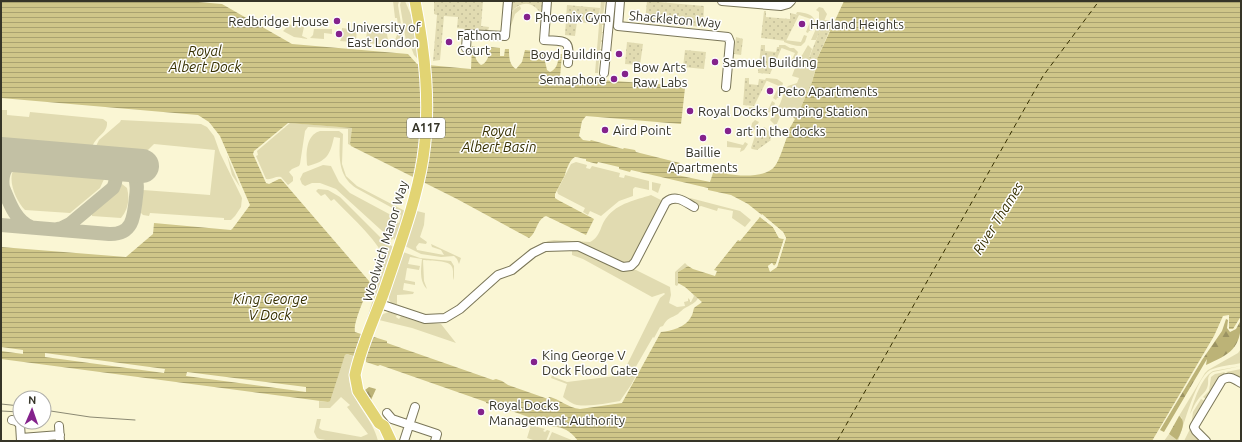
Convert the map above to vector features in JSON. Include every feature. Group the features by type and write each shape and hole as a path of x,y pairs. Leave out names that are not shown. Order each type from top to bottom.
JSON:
{"highway":[{"name":"Woolwich Manor Way","path":"391,441 384,426 379,423 356,388 355,375 411,213 423,159 427,88 422,41 415,4"},
{"name":"Woolwich Manor Way","path":"379,423 383,441"}],"street":[{"path":"466,48 467,34 505,36 508,1"},
{"path":"547,1 544,40 564,42 568,45 568,63"},
{"path":"604,73 611,1"},
{"name":"Shackleton Way","path":"620,1 618,26 728,36 730,42 726,87"},
{"path":"722,1 781,6 788,4 791,1"},
{"path":"380,304 425,319 445,318 460,309 498,275 517,267 533,253 545,247 578,246 623,267 631,266 635,262 666,202 676,198 694,207"},
{"path":"1206,441 1194,427 1222,380 1229,377 1241,383"},
{"path":"404,441 415,408"},
{"path":"387,413 392,419 437,434 435,441"},
{"path":"20,430 21,440 60,438 59,426"}],"shaded area":[{"path":"393,1 399,1 398,5 401,24 398,25 397,18 395,18"},
{"path":"401,1 405,1 411,15 419,60 414,55 411,47 407,47 400,5"},
{"path":"434,1 483,1 481,26 489,27 488,31 457,28 458,17 444,16 440,60 433,61 437,15 434,14"},
{"path":"512,1 543,1 542,16 535,7 528,4 519,5 511,12"},
{"path":"601,1 605,1 602,23 607,25 602,25 602,32 606,33 602,33 601,40 605,40 605,42 601,42 600,49 605,49 605,51 600,50 599,59 604,60 599,60 598,73 595,73"},
{"path":"647,1 704,6 703,27 645,22"},
{"path":"567,5 600,8 598,24 577,22 575,36 565,35"},
{"path":"520,6 521,9 515,14 511,26 511,14 517,7"},
{"path":"819,7 823,8 827,14 816,40 811,40 819,22 819,12 816,10"},
{"path":"764,11 766,11 766,17 790,19 790,13 799,15 786,41 761,38"},
{"path":"797,12 808,14 814,18 815,21 812,31 809,31 808,33 806,32 811,19 796,14"},
{"path":"824,20 829,20 833,23 816,61 809,58"},
{"path":"287,24 304,27 302,36 309,39 294,37 283,31"},
{"path":"401,26 403,46 363,43 366,39 367,31 386,28 388,40 395,40 397,35 396,27"},
{"path":"342,28 357,30 356,41 362,43 340,41 342,37"},
{"path":"314,29 332,29 332,34 324,33 324,39 310,38 313,35"},
{"path":"804,35 807,36 805,42 801,46 784,42 784,40 801,42"},
{"path":"736,37 743,39 741,55 734,54"},
{"path":"627,42 643,44 640,65 625,64"},
{"path":"761,45 765,45 765,51 776,52 777,47 782,47 770,74 758,73"},
{"path":"779,45 794,48 798,52 794,64 791,66 789,65 795,53 779,47"},
{"path":"808,45 812,49 809,58 817,62 812,82 797,116 793,115 792,118 781,114 776,126 770,120 780,104 785,90 788,86 797,83 799,78 792,76 799,57 801,57"},
{"path":"685,50 706,52 704,69 683,67"},
{"path":"745,78 749,78 749,84 758,85 759,79 767,80 754,106 743,105"},
{"path":"766,78 777,79 783,83 779,98 776,100 773,98 779,86 765,80"},
{"path":"772,101 775,103 773,109 765,116 749,110 749,107 769,108"},
{"path":"1,110 7,110 7,115 29,117 30,112 103,119 107,122 107,126 92,148 1,140"},
{"path":"121,120 201,124 207,127 214,136 220,153 242,198 241,207 235,216 231,220 224,220 224,218 150,213 149,216 143,215 141,213 143,190 210,195 215,150 154,144 146,152 95,148 99,140"},
{"path":"755,120 759,122 750,135 752,123"},
{"path":"290,123 352,128 350,145 348,144 348,129 308,127 305,131 300,164 289,172 293,177 293,181 288,185 281,177 266,179 256,156 258,155 257,151"},
{"path":"764,127 767,129 751,148 755,136"},
{"path":"766,129 773,134 770,139 771,140 757,150 752,149 751,148"},
{"path":"320,131 339,131 343,134 342,164 346,176 357,186 405,211 395,240 393,238 392,240 336,189 320,183 312,183 305,186 302,184 300,179 303,173 323,165 331,166 339,182 350,193 391,215 399,223 401,215 396,210 356,188 346,178 341,166 340,138 334,137 329,153 324,159 320,162 307,165 309,140 315,133"},
{"path":"727,141 743,145 745,142 748,144 744,150 740,152 741,148 727,147"},
{"path":"227,155 240,187 232,175"},
{"path":"576,162 587,165 586,168 590,169 592,166 620,173 619,177 624,178 625,175 649,181 649,190 635,187 633,189 633,196 619,201 601,216 590,211 588,215 583,212 585,208 558,194 557,191 571,164"},
{"path":"14,169 105,177 100,188 70,213 25,210 18,201 12,184 12,174"},
{"path":"652,182 661,184 658,193 652,190"},
{"path":"122,184 127,188 128,200 127,208 121,218 92,216 92,214 119,190"},
{"path":"318,189 328,190 340,197 381,238 393,247 376,304 369,320 367,319 378,283 377,280 382,263 380,250 369,235 334,199 331,201 325,194 321,196 316,191"},
{"path":"651,195 663,201 632,259 628,263 623,263 578,243 542,244 554,240 590,242 594,240 607,217 616,208"},
{"path":"690,198 740,211 751,220 745,227 732,218 733,211 718,208 717,211 701,206 698,207 689,202"},
{"path":"417,211 425,213 424,225 420,237 427,242 426,244 419,243 416,247 417,250 444,255 441,250 432,247 431,244 461,258 459,264 454,256 441,257 421,254 405,246"},
{"path":"572,249 577,249 625,270 636,270 670,287 671,295 669,303 677,307 685,306 684,302 688,301 688,298 691,302 694,296 692,293 698,298 694,303 684,308 660,327 634,370 638,372 620,401 593,405 575,404 563,397 567,384 551,378 552,375 567,382 623,375 660,298 665,294 652,297 583,259 572,255"},
{"path":"403,252 420,258 451,261 454,266 454,280 453,269 448,263 423,260 424,281 427,289 424,286 422,279 422,259 410,257 408,264 420,266 419,270 407,268 405,280 415,282 415,285 404,283 403,290 414,292 413,294 397,295 397,304 393,305 389,300 389,293"},
{"path":"685,263 688,266 678,272 679,283 677,286 675,285 675,272"},
{"path":"389,312 397,315 396,317 399,319 401,316 415,321 441,324 456,343 412,328 379,320 383,314"},
{"path":"1241,349 1241,363 1210,370 1205,375 1195,392 1178,441 1164,441 1169,434 1177,440 1182,418 1179,416 1205,373 1238,353"},
{"path":"347,354 355,357 349,375 351,387 354,395 372,425 378,441 328,440 317,438 314,432 317,419 321,419 319,428 322,430 361,437 368,434 347,407 350,405 341,397 330,408 319,408 319,401 328,402 345,355"},
{"path":"1241,366 1213,372 1208,377 1208,386 1206,390 1198,399 1190,414 1198,390 1209,374 1213,371"},
{"path":"1241,369 1241,381 1226,372"},
{"path":"1225,372 1208,400 1203,397 1209,391 1211,377 1215,374"},
{"path":"1201,399 1207,402 1190,429 1193,412"},
{"path":"531,425 545,429 543,431 545,432 547,430 550,431 546,441 536,441 527,438"},
{"path":"1190,429 1204,441 1184,441"},
{"path":"552,432 574,441 548,441"}],"green space":[{"path":"1226,319 1228,320 1227,328 1230,332 1236,329 1241,320 1239,338 1236,344 1228,354 1206,365 1207,359 1164,432 1160,430 1202,360 1222,331"},
{"path":"369,387 376,389 371,400 375,407 365,390"},
{"path":"1179,416 1183,421 1183,424 1182,431 1177,440 1169,434"}],"water":[{"path":"1,1 187,1 222,4 292,44 408,54 417,64 471,69 472,46 475,46 475,57 481,65 487,60 490,47 500,48 500,56 504,56 505,49 509,49 511,63 516,69 522,62 525,50 544,52 547,70 550,72 557,64 558,54 562,54 560,77 684,86 681,124 586,116 582,121 579,136 583,140 591,140 623,149 635,150 636,152 680,163 677,175 710,182 714,170 726,172 727,174 752,175 766,173 775,166 779,159 788,134 787,133 795,119 793,117 794,115 797,116 812,82 818,61 817,59 844,1 1241,1 1241,316 1233,329 1229,329 1229,315 1223,316 1214,336 1152,441 578,441 566,430 545,425 540,421 500,407 499,408 486,402 380,365 378,366 366,362 366,360 347,354 345,355 330,401 328,402 1,359 1,247 126,257 153,234 154,223 231,230 250,205 220,136 209,122 198,115 1,98","holes":["288,123 352,128 351,146 457,199 529,238 534,233 540,220 546,216 586,235 594,219 555,198 555,194 565,175 568,165 575,157 586,159 586,161 597,164 598,162 619,167 619,169 630,172 631,170 708,188 708,190 731,195 748,204 783,232 786,238 777,267 770,271 768,266 772,263 774,266 776,264 784,239 779,238 773,227 760,217 740,241 738,240 714,270 717,271 715,276 688,266 678,272 678,283 685,287 702,302 694,308 689,320 678,328 661,332 622,403 580,409 576,408 553,398 549,397 548,399 508,385 502,381 496,379 493,380 387,343 387,341 355,332 360,308 370,284 369,281 281,179 269,184 266,183 253,154 254,151"]}],"pier":[{"path":"762,214 783,232 786,238 777,267 770,272 768,266 772,263 774,266 776,264 784,239 779,238 773,227 760,217"},
{"path":"1,347 23,350 23,354 1,351"},
{"path":"45,353 165,369 164,373 45,357"},
{"path":"187,372 306,387 306,392 186,376"}],"ferry route":[{"path":"837,441 1043,76 1099,1"}],"taxiway":[{"path":"3,188 3,176 7,166 20,157 26,156"},
{"path":"57,229 70,224 113,188 116,180 113,170 103,163"},
{"path":"1,225 109,234 117,234 123,231 128,228 133,218 137,184 130,171 116,164"},
{"path":"1,183 12,208 20,220 31,227"}],"runway":[{"path":"1,154 142,166"}],"tram line":[{"path":"1,404 12,405"},
{"path":"1,411 12,412"},
{"path":"52,411 90,417 135,420"}],"place":[{"name":"Phoenix Gym","path":"527,17"},
{"name":"Redbridge House","path":"337,21"},
{"name":"Harland Heights","path":"802,24"},
{"name":"University of East London","path":"339,34"},
{"name":"Fathom Court","path":"449,42"},
{"name":"Boyd Building","path":"619,54"},
{"name":"Samuel Building","path":"715,62"},
{"name":"Bow Arts Raw Labs","path":"625,74"},
{"name":"Semaphore","path":"614,79"},
{"name":"Peto Apartments","path":"770,91"},
{"name":"Royal Docks Pumping Station","path":"690,111"},
{"name":"Aird Point","path":"605,130"},
{"name":"art in the docks","path":"728,131"},
{"name":"Baillie Apartments","path":"703,138"},
{"name":"King George V Dock Flood Gate","path":"534,362"},
{"name":"Royal Docks Management Authority","path":"481,412"}],"water label":[{"name":"Royal Albert Dock","path":"205,60"},
{"name":"Royal Albert Basin","path":"499,140"},
{"name":"River Thames","path":"998,218"},
{"name":"King George V Dock","path":"270,308"}]}
